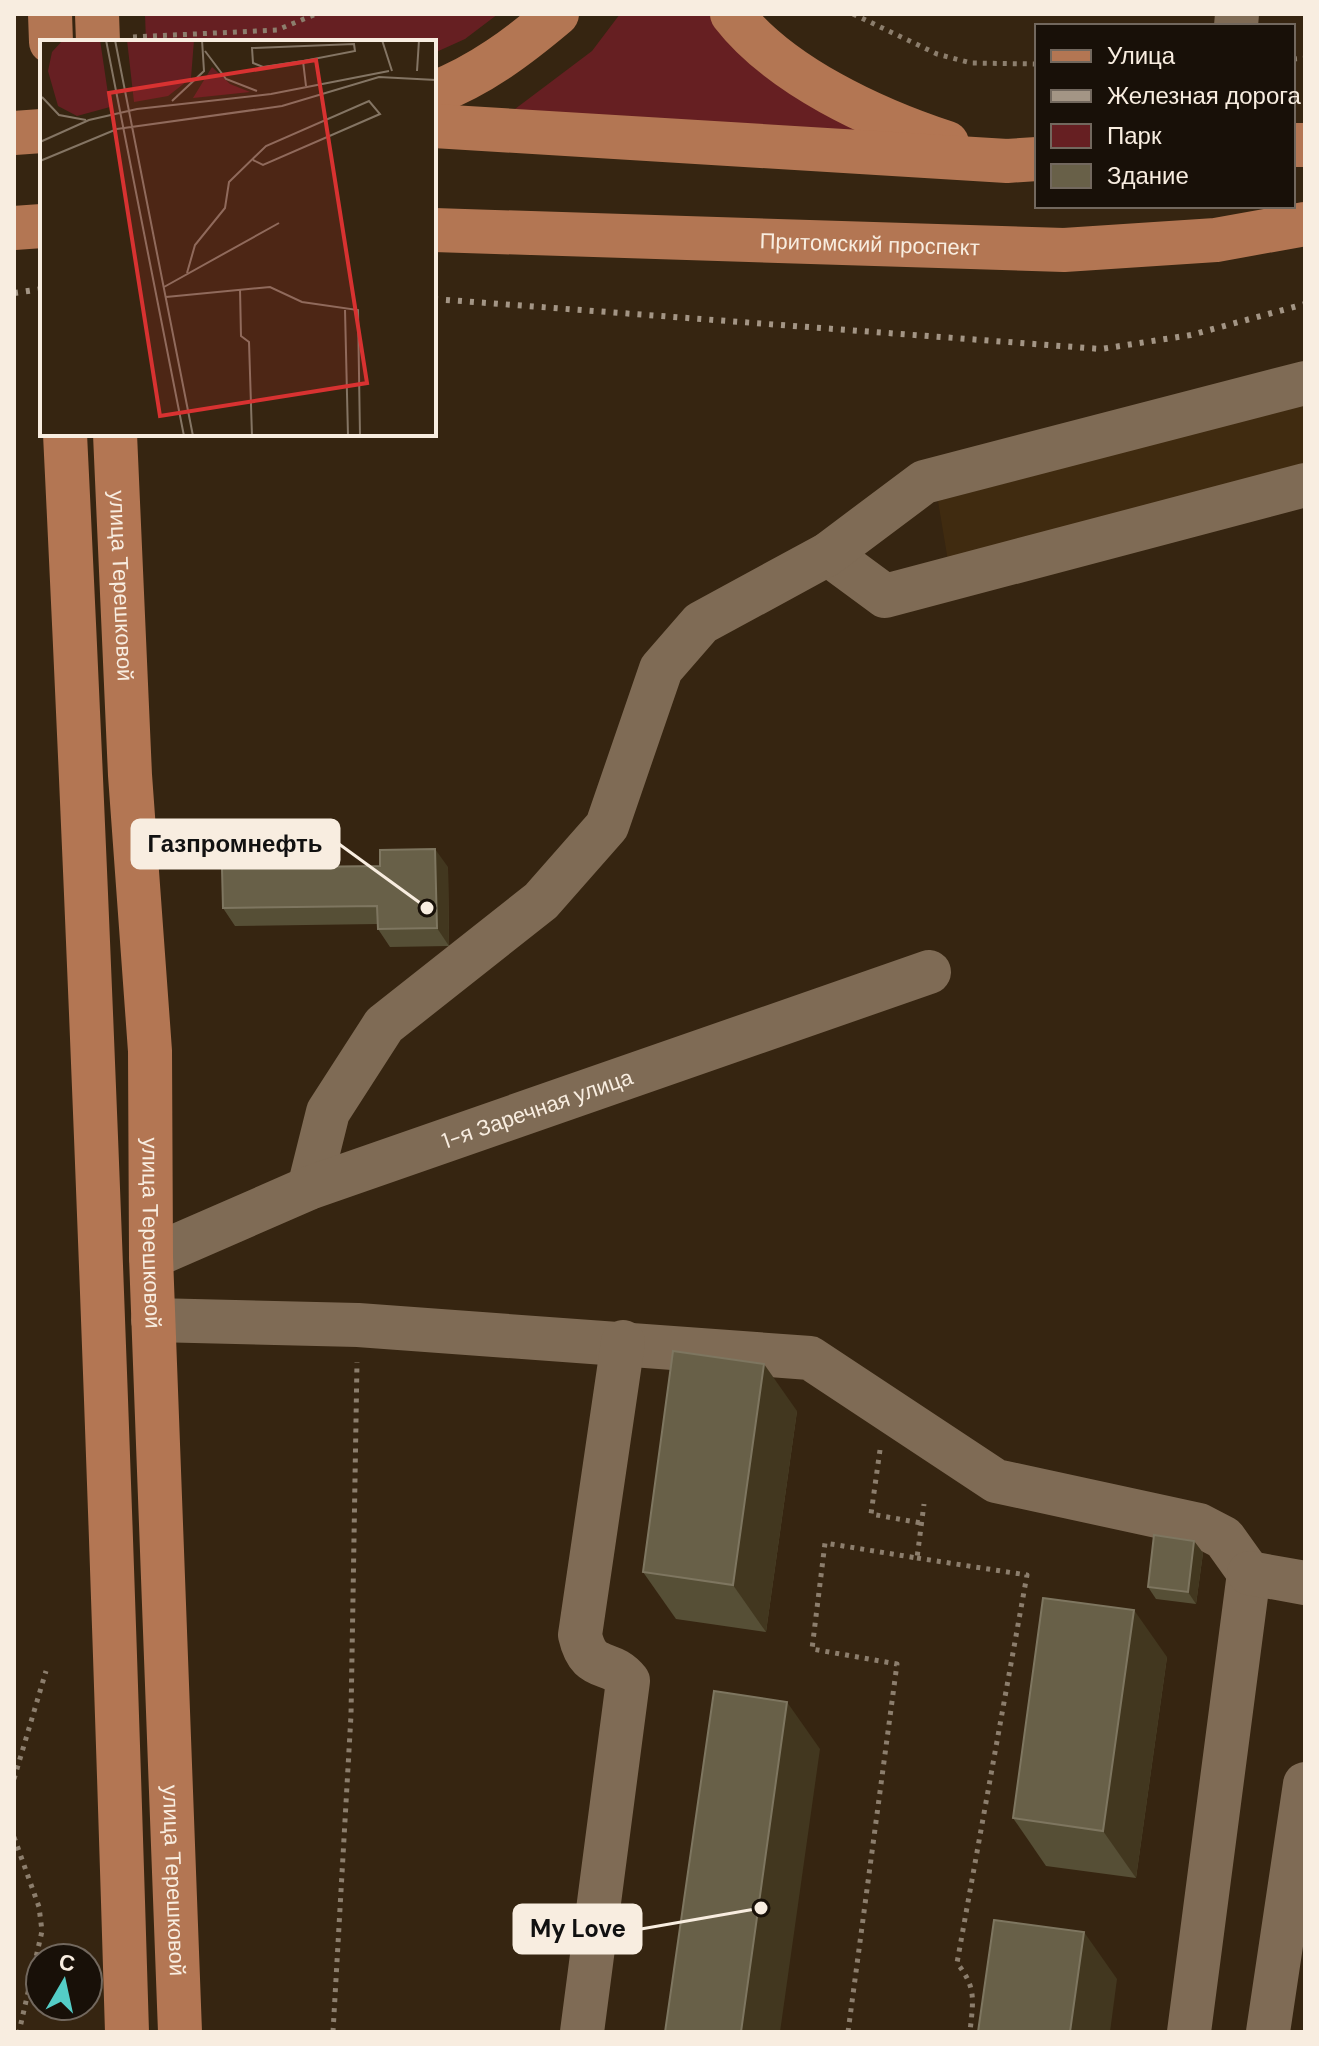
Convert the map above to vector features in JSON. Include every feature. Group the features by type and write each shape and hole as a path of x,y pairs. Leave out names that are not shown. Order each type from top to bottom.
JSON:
{"main road":[{"path":"50,14 51,40"},
{"path":"436,92 478,73 516,49 557,14"},
{"path":"732,14 773,54 841,97 890,123 1022,160"},
{"path":"436,126 1022,160"},
{"path":"14,133 40,131"},
{"path":"1216,240 1254,218 1258,208"},
{"name":"Притомский проспект","path":"436,230 1064,250 1216,240 1305,224"},
{"path":"14,228 40,226"},
{"path":"65,436 94,1030 101,1316 127,2032"},
{"name":"улица Терешковой","path":"115,436 130,775 150,1051 151,1257 180,2032"}],"lane":[{"path":"309,1188 328,1112 384,1025 541,901 607,826 632,743 661,669 701,623 828,554 924,482 1305,383"},
{"path":"828,554 885,596 1305,485"},
{"name":"1-я Заречная улица","path":"151,1257 309,1188 929,972"},
{"path":"153,1320 358,1325 810,1358 996,1481 1199,1525 1224,1538 1249,1573 1189,2032"},
{"path":"582,2032 628,1681 620,1671 594,1664 584,1652 580,1635 623,1342"},
{"path":"1249,1573 1305,1583"},
{"path":"1268,2032 1305,1784"}],"path":[{"path":"105,31 277,30 316,14"},
{"path":"853,14 937,54 971,63 1035,64"},
{"path":"333,2032 351,1715 358,1325"},
{"path":"880,1447 871,1514 921,1523"},
{"path":"917,1558 924,1504"},
{"path":"848,2032 897,1664 812,1649 825,1543 1027,1575 957,1963 970,1980 974,1996 970,2032"},
{"path":"14,1779 46,1671"},
{"path":"14,1837 39,1907 42,1931 19,2032"}],"shaded area":[{"path":"1305,403 1305,471 948,561 938,501"}],"green space":[{"path":"145,14 498,14 465,39 436,52 436,40 146,40"},
{"path":"620,14 714,14 878,133 568,116 515,109 592,51"}],"building":[{"path":"435,849 437,928 378,929 377,906 223,908 222,868 380,866 380,850"},
{"path":"673,1351 764,1364 733,1585 643,1572"},
{"path":"1154,1535 1194,1541 1188,1592 1148,1587"},
{"path":"1043,1598 1134,1610 1103,1831 1013,1818"},
{"path":"714,1691 787,1702 741,2032 665,2032"},
{"path":"994,1920 1084,1932 1070,2032 978,2032"}],"railway":[{"path":"14,293 40,289"},
{"path":"436,299 1101,349 1191,335 1305,304"}],"place":[{"name":"Газпромнефть","path":"427,908"},
{"name":"My Love","path":"761,1908"}]}
